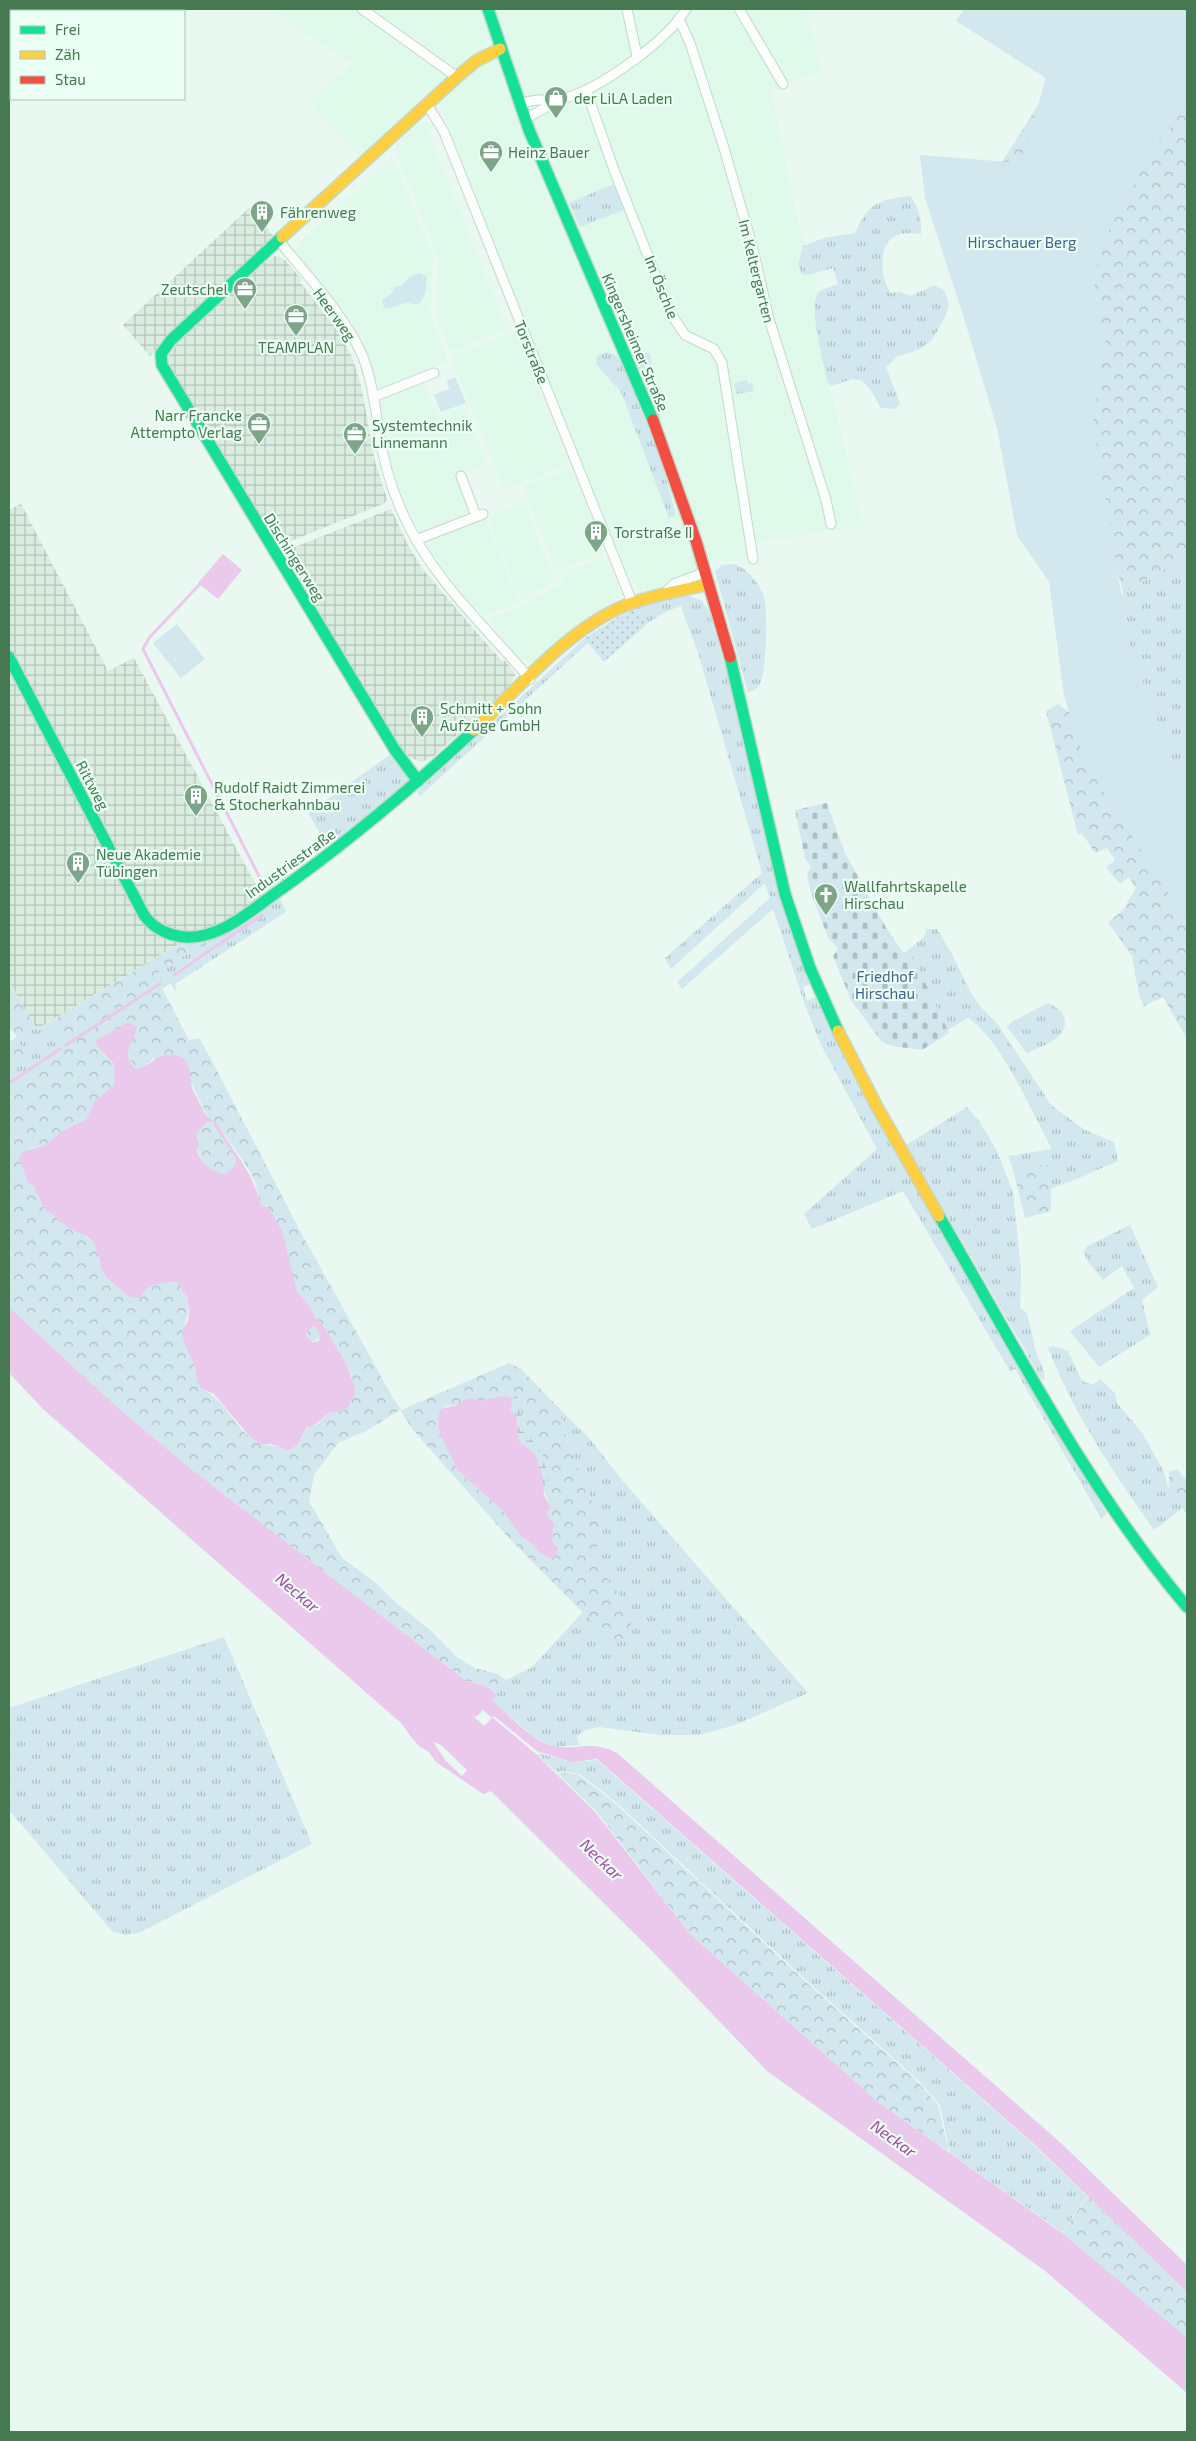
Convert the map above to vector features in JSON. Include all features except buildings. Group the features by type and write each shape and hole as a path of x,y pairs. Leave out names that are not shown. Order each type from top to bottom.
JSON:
{"street":[{"path":"362,9 457,77"},
{"name":"Kingersheimer Straße","path":"488,9 500,49 526,118 638,382 676,480 706,572 739,692 769,830 788,905 808,961 839,1032 898,1144 1092,1480 1148,1561 1187,1607"},
{"path":"627,9 636,56"},
{"path":"526,118 560,99 586,90 614,74 679,19 686,9"},
{"path":"739,9 783,84"},
{"name":"Im Keltergarten","path":"679,19 690,43 722,140 752,245 769,319 826,500 831,524"},
{"path":"279,240 457,77 476,61 500,49"},
{"name":"Im Öschle","path":"586,90 614,170 671,314 685,335 712,348 722,363 728,390 753,559"},
{"path":"521,104 533,99 560,99"},
{"name":"Torstraße","path":"427,104 444,132 632,602"},
{"name":"Dischingerweg","path":"279,240 166,345 160,359 168,377 395,750 418,781"},
{"name":"Heerweg","path":"279,240 352,336 363,358 373,397 387,471 400,507 416,540 455,594 530,679"},
{"path":"373,397 434,373"},
{"path":"416,540 480,515 461,476"},
{"name":"Industriestraße","path":"666,592 674,584 706,572"},
{"name":"Industriestraße","path":"152,926 187,937 201,936 222,929 331,853 418,781 586,628 604,616 632,602 666,592 677,592 709,584"},
{"name":"Rittweg","path":"9,657 132,895 152,926"}],"shaded area":[{"path":"277,9 805,9 822,71 771,91 795,208 818,295 831,390 863,526 746,544 749,561 712,561 701,583 645,597 633,583 624,566 578,456 505,275 440,105 429,95 360,157 310,103 352,63 292,26"},
{"path":"423,122 429,123 433,127 428,132 507,329 453,351 449,349 436,316 438,257 395,150 396,144 416,125"},
{"path":"391,159 394,160 433,257 431,305 427,307 446,355 445,363 380,390 366,349 355,328 296,251 299,243"},
{"path":"250,207 274,237 150,356 123,325"},
{"path":"275,256 281,257 287,262 301,279 300,282 338,331 352,357 361,385 375,462 387,499 385,503 281,545 277,543 172,370 168,357 179,341 267,261"},
{"path":"513,332 517,333 568,461 567,465 507,489 503,487 452,359 454,355"},
{"path":"424,383 437,416 463,404 486,464 457,476 470,513 422,533 407,507 391,461 380,403 382,399"},
{"path":"568,469 572,470 603,548 602,553 556,571 524,490 525,486"},
{"path":"524,502 555,581 521,600 488,517"},
{"path":"21,504 108,671 134,658 265,902 192,936 37,1029 9,982 9,510"},
{"path":"391,509 409,547 424,571 502,661 505,661 512,669 515,675 509,687 434,756 422,762 411,758 402,749 282,552"},
{"path":"485,518 519,602 483,617 444,570 427,544 428,541"},
{"path":"603,557 607,558 619,589 618,598 581,624 537,661 531,663 521,659 494,628 490,618 528,603 564,581 562,573"}],"green space":[{"name":"Hirschauer Berg","path":"964,9 1187,9 1187,104 1149,156 1100,247 1094,290 1106,338 1093,422 1131,652 1187,795 1187,923 1085,762 1064,696 1049,582 1017,535 997,428 925,198 920,155 1021,163 1046,78 956,21"},
{"path":"1100,9 1187,9 1187,556 1123,593 1074,391 969,213"},
{"path":"614,184 624,210 580,227 569,203"},
{"path":"910,196 916,204 919,214 921,234 897,235 887,244 884,250 882,266 885,281 891,293 900,292 910,296 935,285 944,290 949,304 946,315 932,340 919,350 898,356 886,367 900,403 895,409 881,408 870,389 861,380 852,379 831,386 827,380 815,320 816,297 820,291 838,284 833,268 808,275 802,274 798,265 803,246 824,238 855,233 865,215 876,204"},
{"path":"419,273 427,277 425,294 420,303 405,303 384,308 382,300 391,294 396,286 402,286 409,278"},
{"path":"634,336 644,352 650,354 653,378 661,389 660,425 629,351 627,341"},
{"path":"606,352 616,355 623,364 633,385 637,401 659,454 676,515 669,518 621,392 596,364 597,356"},
{"path":"455,377 466,403 441,412 434,395 449,389 447,381"},
{"path":"747,380 748,384 752,383 754,391 736,394 734,383"},
{"path":"1187,556 1187,795 1131,652 1122,594"},
{"path":"734,564 748,573 756,582 762,592 765,604 766,644 763,671 758,687 748,693 715,571 722,565"},
{"path":"1122,594 1131,652 1187,795 1187,1039 1163,997 1144,1006 1139,995 1132,956 1108,922 1123,910 1136,888 1129,877 1120,884 1106,867 1115,860 1107,848 1095,853 1082,833 1078,835 1046,711 1058,704 1081,721"},
{"path":"689,596 701,600 709,611 731,688 785,914 810,984 803,987 807,1001 815,997 850,1071 1107,1514 1101,1518 1015,1369 1010,1371 903,1191 812,1229 804,1214 877,1149 821,1045 805,1005 773,909 682,989 677,982 770,898 765,883 671,969 665,958 762,873 699,656 681,606 665,612 648,623 636,608 664,600"},
{"path":"636,608 648,623 604,662 584,639"},
{"path":"177,624 205,659 181,678 153,643"},
{"path":"584,639 588,643 420,796 417,792"},
{"path":"394,752 414,784 331,852 308,813"},
{"name":"Friedhof Hirschau","path":"827,803 844,851 885,926 902,951 912,955 949,1033 922,1050 892,1046 881,1041 851,1000 833,956 838,949 828,937 810,890 807,874 811,867 805,858 795,810"},
{"path":"280,898 286,912 175,984 176,992 171,983 162,989 158,973 208,940 224,934"},
{"path":"927,929 937,929 971,993 979,1005 998,1025 1052,1106 1085,1130 1114,1142 1118,1161 1050,1189 1050,1165 1012,1166 1008,1156 1052,1149 1015,1078 981,1028 968,1018 943,1033 914,976 906,952 924,937"},
{"path":"208,940 158,973 160,984 189,1040 199,1038 211,1059 298,1227 401,1410 509,1363 520,1368 558,1407 569,1447 603,1528 593,1559 632,1612 630,1636 615,1642 611,1641 508,1537 413,1430 400,1410 366,1431 338,1443 314,1475 309,1501 342,1558 375,1582 394,1601 430,1630 458,1658 475,1668 498,1674 506,1680 502,1682 496,1696 491,1689 479,1683 466,1681 186,1465 110,1401 9,1307 9,1088 60,1053 62,1040 51,1021 182,942","holes":["117,1028 132,1039 129,1055 136,1069 142,1069 154,1058 190,1080 207,1116 218,1125 254,1179 261,1205 268,1207 279,1227 297,1292 322,1324 352,1376 355,1395 349,1401 347,1409 328,1414 316,1425 308,1427 298,1444 287,1450 259,1443 251,1438 222,1405 210,1393 202,1389 182,1330 187,1317 188,1304 185,1292 181,1286 176,1281 155,1284 130,1297 110,1281 98,1259 98,1251 95,1244 80,1232 67,1227 44,1208 34,1187 31,1148 45,1145 62,1131 86,1120 95,1100 113,1086 115,1080 114,1064 102,1052 99,1039","471,1398 478,1401 486,1400 543,1488 551,1507 546,1514 554,1528 552,1540 556,1545 551,1559 540,1553 520,1535 503,1511 457,1470 454,1460 441,1438 446,1406 457,1405"]},
{"path":"9,982 37,1029 18,1033 17,1041 29,1054 9,1068 9,1043 16,1035 9,1027"},
{"path":"1048,1003 1057,1008 1064,1016 1064,1029 1051,1042 1027,1053 1007,1027 1012,1022"},
{"path":"51,1021 62,1040 60,1053 9,1088 9,1068 29,1054 17,1041 18,1033 37,1029"},
{"path":"967,1107 979,1121 996,1149 1013,1192 1021,1269 1020,1308 1026,1312 1028,1317 1036,1351 1043,1369 1044,1381 1039,1376 906,1145"},
{"path":"207,1122 212,1122 236,1159 236,1164 226,1174 207,1166 199,1155 196,1134"},
{"path":"1050,1165 1051,1211 1025,1218 1012,1166"},
{"path":"1130,1225 1158,1287 1142,1300 1150,1335 1099,1367 1070,1331 1134,1288 1122,1266 1103,1280 1089,1263 1083,1252 1087,1246"},
{"path":"310,1327 316,1327 320,1334 316,1341 310,1341 306,1337 306,1331"},
{"path":"1053,1346 1068,1351 1082,1381 1093,1385 1100,1379 1115,1393 1117,1403 1143,1434 1164,1472 1169,1490 1183,1508 1154,1530 1109,1464 1082,1420 1048,1348"},
{"path":"513,1395 523,1401 520,1406 525,1431 542,1453 547,1470 547,1483 543,1488 543,1478 533,1452 519,1442 516,1420 510,1409 509,1396"},
{"path":"558,1407 589,1438 622,1480 808,1693 735,1725 699,1735 661,1735 599,1727 588,1729 576,1737 580,1745 555,1747 533,1736 491,1700 502,1682 531,1668 583,1612 597,1625 593,1559 603,1528 569,1447"},
{"path":"1178,1470 1187,1481 1187,1514 1169,1490 1169,1471"},
{"path":"224,1637 312,1844 139,1933 128,1935 118,1933 111,1930 9,1810 9,1708"},
{"path":"539,1753 571,1762 597,1760 1034,2145 1087,2196 1062,2232 950,2153 940,2105 917,2079 808,1982 617,1803 580,1774 562,1771 557,1773 538,1755"},
{"path":"562,1772 579,1775 616,1804 807,1983 916,2080 938,2105 949,2152 878,2102 690,1934 597,1812 558,1774"},
{"path":"1088,2196 1187,2292 1187,2339 1062,2233"}],"water":[{"path":"223,554 242,570 218,599 198,583"},
{"path":"131,1023 137,1027 128,1052 131,1063 136,1069 162,1056 174,1055 185,1060 188,1065 192,1087 204,1113 215,1122 225,1136 250,1177 261,1205 269,1208 282,1231 297,1292 309,1305 346,1363 355,1387 355,1395 344,1411 330,1413 316,1424 307,1427 298,1444 293,1448 287,1450 271,1444 260,1444 250,1437 214,1394 202,1389 198,1383 195,1367 183,1339 182,1330 188,1321 187,1297 176,1281 151,1286 140,1298 130,1297 110,1281 102,1270 95,1244 88,1237 67,1227 44,1208 34,1187 28,1182 19,1158 23,1152 45,1145 62,1131 86,1120 95,1100 113,1086 115,1080 114,1064 97,1046 96,1041 124,1024","holes":["207,1122 212,1122 236,1159 236,1164 226,1174 208,1167 197,1152 196,1134","314,1326 320,1334 319,1341 313,1342 307,1338 306,1333"]},
{"name":"Neckar","path":"9,1307 110,1401 186,1465 466,1681 491,1689 496,1696 492,1700 537,1739 553,1746 592,1746 617,1753 1062,2144 1187,2265 1187,2292 1035,2145 597,1759 571,1762 537,1751 494,1716 492,1717 536,1754 596,1813 690,1934 878,2102 1062,2233 1181,2333 1187,2339 1187,2393 1044,2270 767,2071 652,1951 491,1791 483,1794 436,1762 429,1752 420,1747 411,1737 402,1724 43,1409 9,1373","holes":["483,1710 492,1718 484,1726 473,1716 477,1716","433,1742 441,1745 467,1770 462,1776 446,1761"]},
{"path":"503,1396 513,1399 510,1409 516,1416 519,1442 533,1452 543,1478 544,1495 551,1507 546,1514 554,1524 552,1540 558,1549 554,1558 551,1559 540,1553 520,1535 503,1511 457,1470 440,1434 438,1426 441,1409 457,1405 471,1398 478,1401"}],"waterway":[{"path":"200,584 149,638 143,649 262,882"},
{"path":"174,975 262,915"},
{"path":"66,1045 160,984"},
{"path":"9,1083 60,1049"}],"traffic: fast":[{"path":"488,9 529,130 653,420"},
{"path":"282,237 171,340 161,354 162,365 395,750 418,781"},
{"path":"9,657 144,915 156,927 179,936 197,937 205,935 232,924 249,913 376,816 474,730"},
{"path":"730,657 785,894 810,968 838,1031"},
{"path":"939,1216 1025,1367 1085,1466 1117,1515 1187,1607"}],"traffic: slow":[{"path":"282,237 457,77 476,61 500,49"},
{"path":"474,730 544,661 603,616 645,599 709,584"},
{"path":"838,1031 876,1105 939,1216"}],"traffic: jam":[{"path":"653,420 696,541 730,657"}],"place":[{"name":"der LiLA Laden","path":"556,119"},
{"name":"Heinz Bauer","path":"491,173"},
{"name":"Fährenweg","path":"262,233"},
{"name":"Zeutschel","path":"245,310"},
{"name":"TEAMPLAN","path":"296,337"},
{"name":"Narr Francke Attempto Verlag","path":"259,445"},
{"name":"Systemtechnik Linnemann","path":"355,455"},
{"name":"Torstraße II","path":"596,553"},
{"name":"Schmitt + Sohn Aufzüge GmbH","path":"422,738"},
{"name":"Rudolf Raidt Zimmerei & Stocherkahnbau","path":"196,817"},
{"name":"Neue Akademie Tübingen","path":"78,884"},
{"name":"Wallfahrtskapelle Hirschau","path":"826,916"}]}
